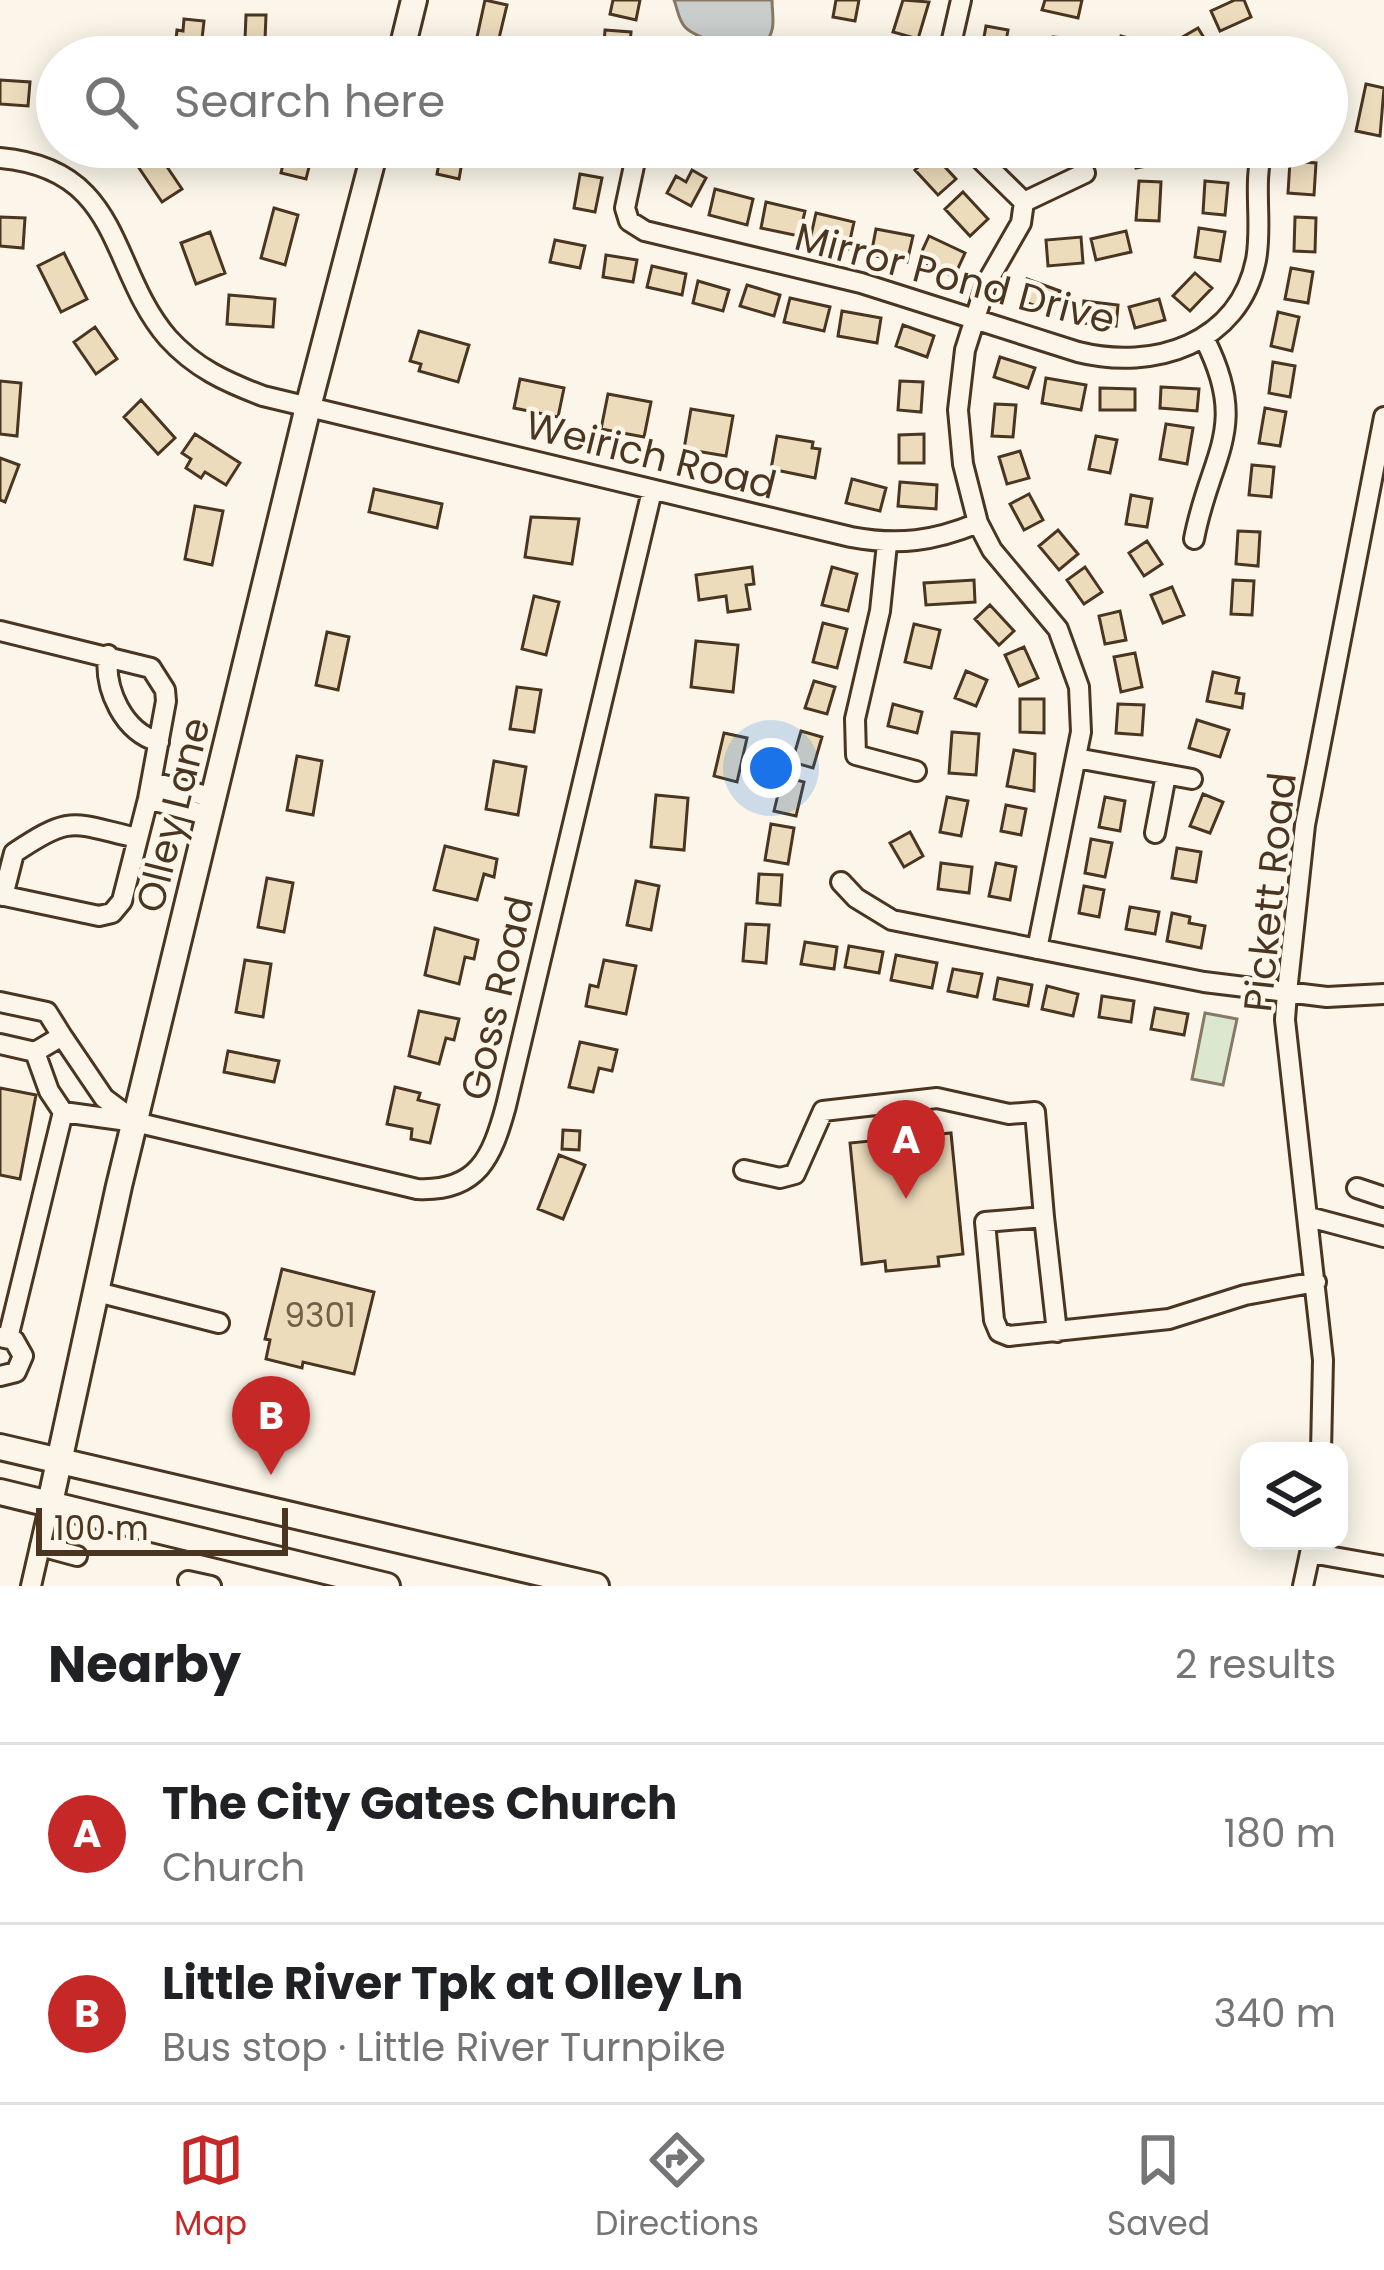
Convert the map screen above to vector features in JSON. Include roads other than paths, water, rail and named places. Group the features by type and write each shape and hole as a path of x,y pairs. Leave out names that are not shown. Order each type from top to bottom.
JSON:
{"main road":[{"path":"405,36 414,0"},
{"name":"Olley Lane","path":"50,1503 136,1122 308,407 371,168"},
{"path":"0,1447 596,1586"},
{"path":"0,1492 387,1586"}],"street":[{"path":"953,36 961,0"},
{"name":"Weirich Road","path":"0,158 36,167"},
{"name":"Weirich Road","path":"40,168 91,201 118,240 155,320 195,363 226,382 308,407 887,544 942,538 978,523"},
{"name":"Mirror Pond Drive","path":"634,168 625,208 629,221 645,231 861,283 1112,359 1159,356 1204,340"},
{"path":"989,168 1024,202"},
{"path":"1194,538 1201,501 1215,474 1226,418 1224,382 1204,340 1238,304 1250,281 1258,244 1259,168"},
{"path":"1024,202 1085,173"},
{"path":"1024,202 1021,223 986,284 965,350 958,410 963,464 978,523 992,550 1047,612 1068,647 1079,687 1081,731 1037,949"},
{"name":"Pickett Road","path":"1322,1442 1323,1360 1285,1020 1305,825 1384,417"},
{"name":"Goss Road","path":"63,1112 136,1122 417,1189 462,1181 488,1160 506,1106 652,490"},
{"path":"887,544 884,588 855,719 856,755 916,771"},
{"path":"0,631 151,668 166,701 150,790 122,901 112,913 99,916 1,896 14,853 51,829 68,823 137,838"},
{"path":"108,655 105,680 125,715 135,732 159,742"},
{"path":"1076,758 1192,779"},
{"path":"1155,833 1166,775"},
{"path":"150,790 213,807"},
{"path":"842,882 856,898 892,920 1204,982 1358,998 1384,994"},
{"path":"0,1002 47,1012 104,1098 136,1122"},
{"path":"0,1044 35,1052 62,1036"},
{"path":"0,1376 16,1372 22,1362 22,1349 4,1338 63,1112 49,1091 35,1052"},
{"path":"744,1170 779,1178 795,1174 824,1111 937,1098 983,1110 1034,1112 1058,1332"},
{"path":"1357,1188 1384,1197"},
{"path":"1044,1217 986,1222 994,1320 999,1332 1009,1336 1169,1319 1245,1295 1316,1282"},
{"path":"1310,1217 1384,1237"},
{"path":"97,1292 219,1323"},
{"path":"31,1586 50,1503"},
{"path":"40,1546 76,1556"},
{"path":"1303,1586 1310,1550"},
{"path":"1323,1550 1384,1566"},
{"path":"188,1581 211,1586"}],"place":[{"name":"The City Gates Church","path":"906,1199"},
{"name":"Little River Tpk at Olley Ln","path":"271,1475"}]}
